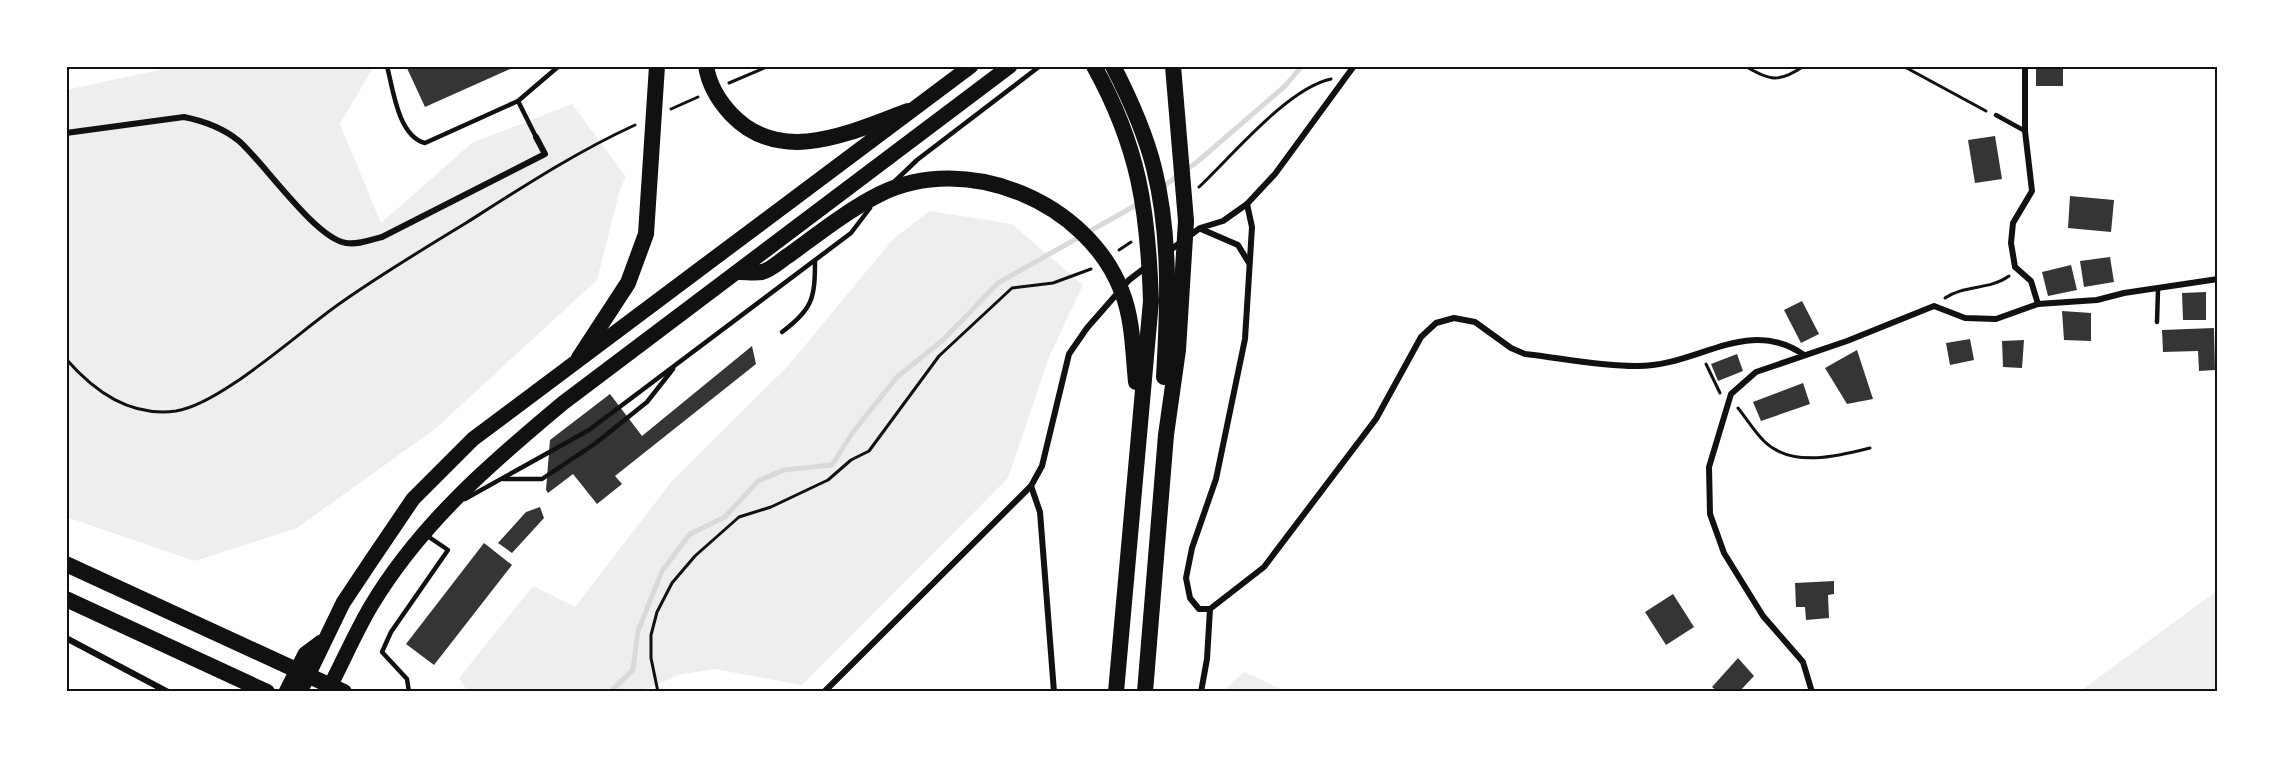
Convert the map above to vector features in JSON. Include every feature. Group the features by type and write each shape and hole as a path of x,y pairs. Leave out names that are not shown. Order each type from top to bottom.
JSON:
{"highway":[{"path":"579,358 628,284 646,234 657,66"},
{"path":"706,66 708,78 720,101 740,123 771,139 792,144 841,136 908,111"},
{"path":"301,689 344,603 414,499 473,439 971,66"},
{"path":"327,692 371,606 441,512 499,456 563,403 1011,66"},
{"path":"1094,66 1114,103 1140,178 1149,238 1151,301 1116,692"},
{"path":"1113,66 1135,108 1154,168 1174,293 1174,387 1166,435 1144,692"},
{"path":"1173,66 1172,77 1186,221 1174,293"},
{"path":"740,272 764,272 882,193 919,182 957,180 996,185 1032,198 1077,228 1096,249 1122,291 1128,313 1140,417"},
{"path":"66,564 344,692"},
{"path":"66,599 263,690"},
{"path":"286,692 305,654 326,638"}],"street":[{"path":"824,692 1031,486 1042,466 1060,387 1069,354 1075,343 1129,280 1200,228 1223,221 1247,204 1275,174 1354,66"},
{"path":"2025,66 2025,131 2032,191 2013,223 2011,243 2015,267 2031,280 2038,304"},
{"path":"66,133 184,117 202,121 238,141 303,211 327,233 343,243 361,243 382,237 545,154 536,137"},
{"path":"1247,204 1252,227 1245,339 1216,479 1192,548 1186,578 1190,598 1198,609 1210,609 1264,567 1376,419 1421,338 1436,323 1454,318 1475,322 1511,348 1525,354 1636,366 1665,364 1742,340 1760,338 1784,344 1804,355"},
{"path":"1200,228 1238,245 1250,266"},
{"path":"1813,691 1803,662 1763,616 1724,553 1710,514 1709,467 1731,394 1756,372 1934,306 1965,318 1996,319 2038,304 2097,300 2124,293 2157,290 2218,279"},
{"path":"1031,486 1040,512 1054,692"},
{"path":"1201,692 1207,659 1210,609"},
{"path":"66,638 168,692"}],"lane":[{"path":"387,66 395,100 408,132 425,143 518,101 559,66"},
{"path":"441,512 589,430 851,233 882,193 917,160 1040,66"},
{"path":"518,101 536,137"},
{"path":"1996,115 2025,131"},
{"path":"782,332 809,308 813,297 815,260"},
{"path":"2157,290 2157,322"},
{"path":"501,479 542,479 596,443 647,402 678,363"},
{"path":"409,692 407,679 382,652 391,632 448,550 424,534"}],"path":[{"path":"726,84 769,66"},
{"path":"1745,66 1773,79 1787,77 1804,66"},
{"path":"1903,66 1962,100 1996,115"},
{"path":"1193,194 1266,120 1305,88 1328,79 1345,77"},
{"path":"661,114 704,94"},
{"path":"66,359 102,394 127,406 151,411 177,411 197,405 220,393 298,333 390,270 525,185 607,138 640,123"},
{"path":"1112,256 1138,236"},
{"path":"658,692 651,658 651,635 657,612 672,583 695,556 740,517 771,507 828,480 851,460 869,451 939,356 1012,288 1053,283 1084,274 1093,268"},
{"path":"1934,306 1952,294 1988,287 2005,280 2019,269"},
{"path":"1701,354 1719,392 1764,442 1787,453 1832,457 1869,448"}],"shaded area":[{"path":"177,66 374,66 340,124 381,223 472,143 572,104 626,177 620,189 597,280 435,429 297,528 195,561 66,517 66,90"},
{"path":"930,211 1012,224 1083,285 1049,357 1008,478 802,685 714,669 679,675 638,692 468,692 459,678 533,586 575,607 672,481 788,366 893,239"},
{"path":"2218,590 2218,692 2079,692"},
{"path":"1244,672 1288,692 1222,692"}],"building":[{"path":"406,66 517,66 425,107"},
{"path":"2036,66 2063,66 2063,86 2036,86"},
{"path":"1995,136 2002,179 1975,183 1968,140"},
{"path":"2070,196 2114,200 2111,232 2068,228"},
{"path":"2110,257 2114,282 2084,287 2080,261"},
{"path":"2071,265 2077,290 2048,296 2042,272"},
{"path":"2206,292 2206,320 2183,320 2182,293"},
{"path":"1802,301 1819,334 1801,343 1784,310"},
{"path":"2062,311 2091,313 2091,341 2064,340"},
{"path":"2214,328 2215,370 2199,371 2198,351 2163,352 2162,330"},
{"path":"1970,339 1974,360 1950,365 1946,343"},
{"path":"2024,340 2022,368 2003,367 2002,341"},
{"path":"752,346 756,364 615,476 622,484 597,504 573,474 548,493 546,490 550,440 610,394 642,436"},
{"path":"1857,350 1873,399 1847,404 1825,368"},
{"path":"1737,354 1743,371 1718,381 1711,364"},
{"path":"1803,383 1810,404 1761,421 1753,402"},
{"path":"540,507 544,518 512,553 498,543 526,512"},
{"path":"484,543 512,565 434,665 406,644"},
{"path":"1834,581 1834,594 1828,595 1829,618 1806,620 1805,607 1796,607 1795,583"},
{"path":"1673,594 1694,627 1666,645 1645,612"},
{"path":"1738,658 1754,676 1739,692 1718,692 1712,687"}],"waterway":[{"path":"1161,188 1197,162 1285,86 1302,66"},
{"path":"610,692 633,670 638,631 662,571 690,534 725,517 758,481 784,470 832,465 853,432 897,377 943,340 998,283 1138,204"}]}
